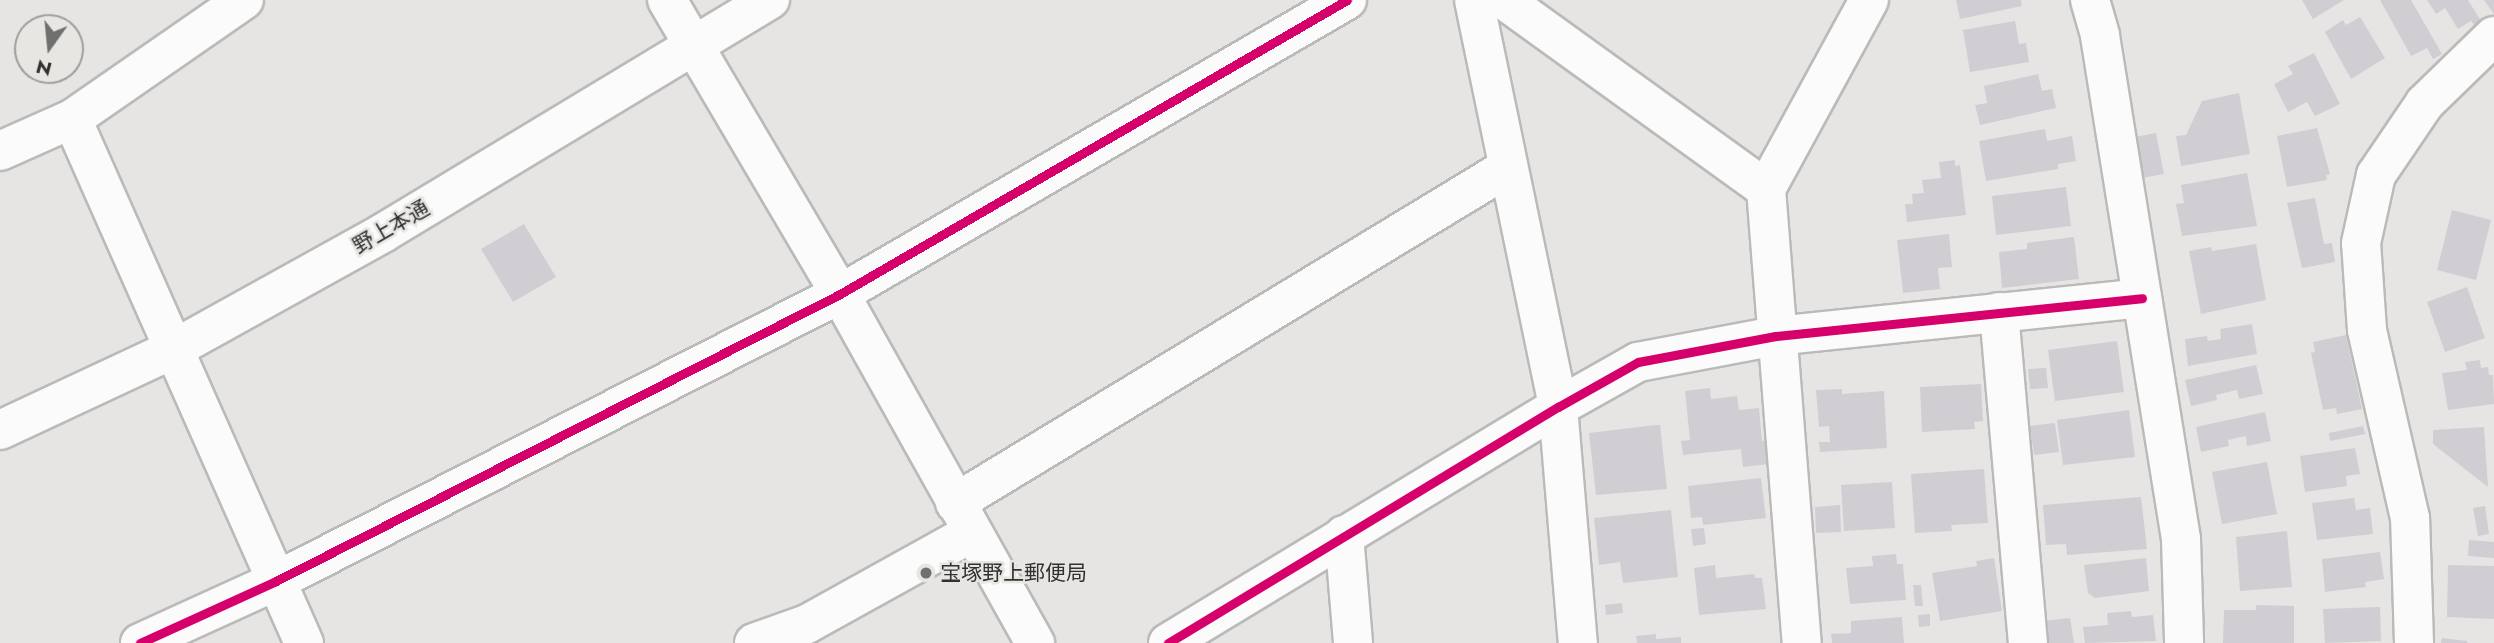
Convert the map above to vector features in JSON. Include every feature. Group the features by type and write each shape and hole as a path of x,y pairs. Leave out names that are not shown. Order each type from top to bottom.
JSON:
{"street":[{"path":"0,151 72,118 244,0"},
{"path":"667,0 840,294 1035,643"},
{"name":"野上本通","path":"0,430 174,349 383,233 770,0"},
{"path":"140,643 276,581 840,294 1347,0"},
{"path":"1474,0 1558,407 1578,643"},
{"path":"1504,0 1766,190"},
{"path":"1802,643 1766,190 1869,0"},
{"path":"2098,3 2181,539 2184,643"},
{"path":"2414,643 2410,517 2367,330 2361,243 2376,175 2425,103 2494,36"},
{"path":"72,118 304,643"},
{"path":"754,643 807,624 963,518 1507,168"},
{"path":"1168,643 1558,407 1638,362 1776,336 2142,298"},
{"path":"1999,312 2028,643"},
{"path":"1344,535 1353,643"}],"building":[{"path":"1956,0 2021,0 2022,6 1960,19"},
{"path":"2302,0 2344,0 2313,19"},
{"path":"2380,0 2411,0 2442,54 2433,59 2427,48 2411,56"},
{"path":"2427,0 2468,0 2481,21 2474,25 2471,21 2458,29 2445,8 2436,14"},
{"path":"2484,0 2494,0 2494,14"},
{"path":"2360,17 2385,58 2351,79 2325,32 2343,20 2346,25"},
{"path":"2015,21 2019,44 2026,43 2029,62 1970,72 1963,30"},
{"path":"2314,53 2340,104 2315,116 2307,102 2288,112 2274,84 2293,74 2288,66"},
{"path":"2038,74 2042,91 2052,89 2056,108 1980,125 1975,105 1987,103 1984,86"},
{"path":"2239,93 2250,154 2181,166 2176,136 2186,135 2202,101"},
{"path":"2317,128 2330,174 2326,175 2327,180 2287,187 2277,136"},
{"path":"2045,129 2047,141 2072,136 2076,161 2058,164 2058,169 1986,181 1979,141"},
{"path":"2156,133 2164,174 2142,178 2134,137"},
{"path":"1955,160 1955,166 1960,165 1966,215 1907,222 1905,204 1913,204 1912,194 1924,193 1922,180 1941,178 1939,162"},
{"path":"2247,173 2257,226 2182,236 2176,204 2184,203 2181,185"},
{"path":"2066,187 2071,226 1996,235 1992,196"},
{"path":"2315,198 2324,244 2332,243 2335,262 2302,268 2287,203"},
{"path":"2452,210 2491,220 2476,280 2437,270"},
{"path":"524,224 556,277 513,302 481,249"},
{"path":"1949,234 1952,267 1938,268 1940,289 1903,293 1897,240"},
{"path":"2074,237 2079,279 2002,288 1999,252 2027,249 2027,243"},
{"path":"2256,244 2266,300 2201,314 2189,251 2211,247 2212,251"},
{"path":"2467,287 2485,338 2445,352 2427,302"},
{"path":"2252,324 2257,354 2188,366 2185,339 2207,336 2208,341 2221,339 2220,329"},
{"path":"2346,335 2362,409 2337,414 2336,408 2323,410 2311,353 2315,352 2313,342"},
{"path":"2117,341 2124,392 2055,401 2048,350"},
{"path":"2480,360 2481,368 2488,367 2489,375 2493,375 2494,404 2448,410 2442,373 2467,370 2465,362"},
{"path":"2256,365 2263,394 2239,399 2237,390 2216,395 2217,400 2191,406 2185,380"},
{"path":"2046,368 2048,388 2030,389 2028,369"},
{"path":"1981,384 1983,421 1974,422 1975,429 1922,432 1920,387"},
{"path":"1710,388 1711,399 1737,396 1739,410 1759,408 1762,441 1768,440 1770,464 1743,467 1741,449 1683,455 1681,441 1690,440 1685,391"},
{"path":"1842,389 1842,394 1884,391 1887,448 1820,452 1819,442 1830,442 1829,426 1819,427 1816,390"},
{"path":"2129,410 2135,457 2063,465 2057,420"},
{"path":"2265,412 2271,441 2247,446 2246,436 2228,440 2229,446 2201,452 2196,427"},
{"path":"2055,423 2059,452 2034,455 2030,426"},
{"path":"1660,425 1667,489 1596,495 1589,433"},
{"path":"2363,426 2365,434 2330,441 2329,433"},
{"path":"2484,427 2488,487 2433,444 2433,430"},
{"path":"2355,448 2360,474 2346,476 2347,486 2305,492 2300,456"},
{"path":"2267,462 2277,514 2222,524 2212,472"},
{"path":"1984,469 1988,523 1951,525 1952,531 1915,533 1911,474"},
{"path":"1761,478 1766,518 1703,525 1702,517 1691,518 1688,486"},
{"path":"1892,482 1895,528 1844,531 1841,485"},
{"path":"2141,497 2147,549 2067,555 2066,544 2046,545 2043,505"},
{"path":"2354,498 2356,510 2370,508 2373,534 2317,540 2312,503"},
{"path":"1840,505 1841,532 1816,533 1815,507"},
{"path":"2485,506 2489,534 2478,536 2473,508"},
{"path":"1671,510 1678,577 1623,583 1620,562 1599,565 1594,518"},
{"path":"1704,528 1706,544 1693,546 1691,529"},
{"path":"2287,531 2292,587 2240,591 2236,537"},
{"path":"2469,540 2494,542 2494,558 2468,556"},
{"path":"2380,552 2384,579 2365,582 2366,587 2325,592 2322,559"},
{"path":"1896,554 1897,564 1903,564 1906,600 1850,604 1846,568 1873,566 1872,556"},
{"path":"1994,558 2002,611 1940,621 1932,573 1977,566 1976,561"},
{"path":"2146,558 2149,591 2095,598 2088,593 2084,565"},
{"path":"1715,565 1716,578 1754,574 1755,578 1762,578 1766,609 1699,615 1694,568"},
{"path":"2448,565 2494,566 2494,619 2447,617"},
{"path":"1913,585 1921,585 1923,606 1915,606"},
{"path":"1622,603 1623,613 1606,615 1605,605"},
{"path":"2256,605 2294,606 2294,643 2223,643 2224,610 2256,610"},
{"path":"2380,607 2381,641 2325,643 2323,609"},
{"path":"2131,611 2132,617 2153,615 2156,641 2085,643 2083,627 2108,625 2107,613"},
{"path":"1930,614 1930,626 1919,627 1918,615"},
{"path":"1902,617 1904,643 1832,643 1831,634 1851,633 1851,621"},
{"path":"2070,618 2074,643 2046,643 2042,621"},
{"path":"1656,634 1656,639 1681,637 1681,643 1637,643 1636,636"},
{"path":"2442,638 2467,641 2467,643 2441,643"}],"cycle path":[{"path":"140,643 276,581 840,294 1347,0"},
{"path":"1168,643 1558,407 1638,362 1776,336 2142,298"}],"place":[{"name":"宝塚野上郵便局","path":"926,573"}]}
